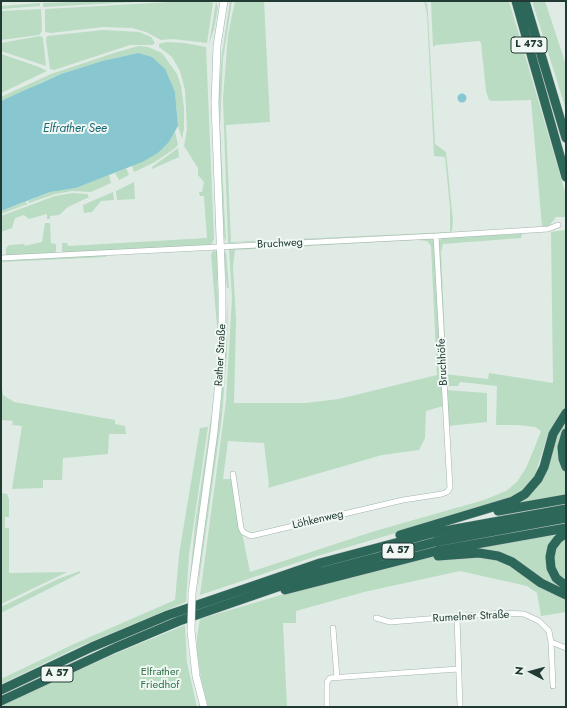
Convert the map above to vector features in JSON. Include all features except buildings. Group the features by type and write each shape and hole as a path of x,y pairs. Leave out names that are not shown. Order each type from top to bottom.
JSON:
{"highway":[{"name":"L 473","path":"516,1 566,177"},
{"name":"L 473","path":"525,1 566,138"},
{"path":"365,550 384,540 513,501 531,489 544,467 553,434 566,413"},
{"path":"566,433 562,446 563,459 566,467"},
{"path":"463,517 566,499"},
{"name":"A 57","path":"1,690 92,647 168,615 250,585 365,550 479,523 566,509"},
{"name":"A 57","path":"1,701 115,648 179,621 321,572 384,555 474,534 566,518"},
{"path":"235,601 248,600 437,551 566,528"},
{"path":"566,533 552,546 550,557 556,578 566,586"},
{"path":"374,568 433,557 479,553 498,556 512,562 541,583 566,595"}],"main road":[{"name":"Rather Straße","path":"204,707 194,660 191,631 192,593 219,386 222,323 215,103 217,46 224,1"}],"street":[{"name":"Bruchweg","path":"1,258 436,236 548,229 558,225"},
{"name":"Bruchhöfe","path":"436,236 450,488"},
{"name":"Löhkenweg","path":"233,474 241,528 243,532 251,536 403,500 442,494 450,488"},
{"name":"Rumelner Straße","path":"376,618 390,622 502,614 524,614 539,621 549,631 553,686"},
{"path":"457,617 460,707"},
{"path":"333,628 337,678"},
{"path":"551,642 566,648"},
{"path":"327,707 327,682 330,678 458,668"}],"green space":[{"path":"155,1 43,7 43,3"},
{"path":"207,1 213,3 207,43 173,39 161,40 146,32 132,28 103,27 51,33 45,32 45,9"},
{"path":"230,1 232,1 223,59 220,127 226,242 224,237 220,169 219,89 222,54"},
{"path":"235,1 264,1 270,122 226,125 231,242 450,232 450,208 445,157 434,156 427,14 424,1 427,4 428,14 435,144 446,152 453,221 452,231 450,233 228,243 223,98 228,35"},
{"path":"431,1 509,1 566,195 566,406 548,434 535,475 529,486 508,500 314,557 200,595 226,401 232,298 229,249 432,238 435,241 443,406 426,411 425,438 419,450 382,455 268,488 269,484 264,443 228,441 223,479 231,479 250,572 375,531 484,500 506,491 517,482 526,468 541,431 535,427 496,425 497,386 460,382 458,386 446,386 444,374 488,379 489,373 553,383 551,232 565,230 565,217 556,217 549,226 542,226 531,100 489,100 486,91 481,43 479,41 436,45 433,47","holes":["417,240 427,241 431,246 437,375 339,399 306,403 234,403 236,320 233,266 235,250"]},
{"path":"532,1 545,1 566,65 566,110"},
{"path":"216,2 218,7 214,29 209,44"},
{"path":"40,3 40,6 1,9 1,6"},
{"path":"41,9 42,31 39,35 1,40 1,11"},
{"path":"103,30 139,32 151,37 155,43 152,45 130,45 54,70 50,69 46,40 47,36"},
{"path":"40,36 43,38 46,66 1,51 1,43"},
{"path":"167,42 206,47 214,239 211,245 65,253 62,251 62,243 67,243 68,246 207,238 204,196 200,196 199,192 202,192 204,182 198,175 198,168 184,146 187,129 185,90 180,71 172,57 159,47 159,44"},
{"path":"139,46 148,47 162,53 177,74 181,86 184,108 184,128 182,139 178,126 175,92 138,53 102,61 61,74 22,93 1,101 1,97 51,74"},
{"path":"1,54 39,67 47,71 1,93"},
{"path":"175,131 178,145 174,149 155,162 134,172 132,166 158,153 169,142"},
{"path":"178,148 179,157 152,169 152,167"},
{"path":"126,168 129,175 119,180 115,173"},
{"path":"109,175 111,183 91,192 72,191 55,194 29,203 28,201 50,192 76,188"},
{"path":"134,182 135,199 117,200 116,191"},
{"path":"113,192 114,200 101,201 92,212 84,213 83,205"},
{"path":"73,193 87,194 89,197 68,207 59,215 50,216 50,219 47,219 47,214 29,219 24,215 15,218 12,228 1,232 1,216 55,196"},
{"path":"26,202 27,204 1,214 1,211"},
{"path":"45,223 50,223 51,243 56,244 56,251 54,254 6,255 6,248 9,245 24,244 25,246 42,242"},
{"path":"522,234 521,238 443,244 441,252 446,362 444,369 439,241 444,237"},
{"path":"214,250 218,253 219,271 217,283 220,313 218,373 217,327 211,254"},
{"path":"226,251 229,288 227,288 224,255"},
{"path":"106,255 106,257 1,262 1,261"},
{"path":"228,298 227,352 222,416 198,588 200,561 221,405"},
{"path":"1,381 3,395 14,402 115,420 115,424 125,426 126,434 109,434 108,454 63,458 62,480 43,480 43,488 12,489 22,426 12,425 13,421 1,420"},
{"path":"445,390 487,393 487,422 448,426"},
{"path":"566,417 566,496 516,504 525,498"},
{"path":"212,418 189,588 195,524"},
{"path":"208,427 189,555 186,602 76,648 1,684 1,679 74,644 175,600 179,555 200,428"},
{"path":"1,493 7,494 9,499 9,517 5,517 5,528 9,528 9,573 67,572 1,604"},
{"path":"566,534 566,612 541,616 537,593 527,586 460,571 364,592 296,611 296,623 283,623 287,707 208,707 201,678 197,651 197,637 200,619 284,594 402,564 505,541"},
{"path":"80,571 80,573 1,613 1,607 58,579"},
{"name":"Elfrather Friedhof","path":"185,625 187,663 197,707 1,707 1,705 110,656"}],"water":[{"name":"Elfrather See","path":"138,53 152,57 165,69 175,92 178,126 169,142 158,153 142,162 76,188 50,192 1,211 1,101 61,74 102,61"},
{"path":"462,93 467,98 462,103 457,98"}]}
